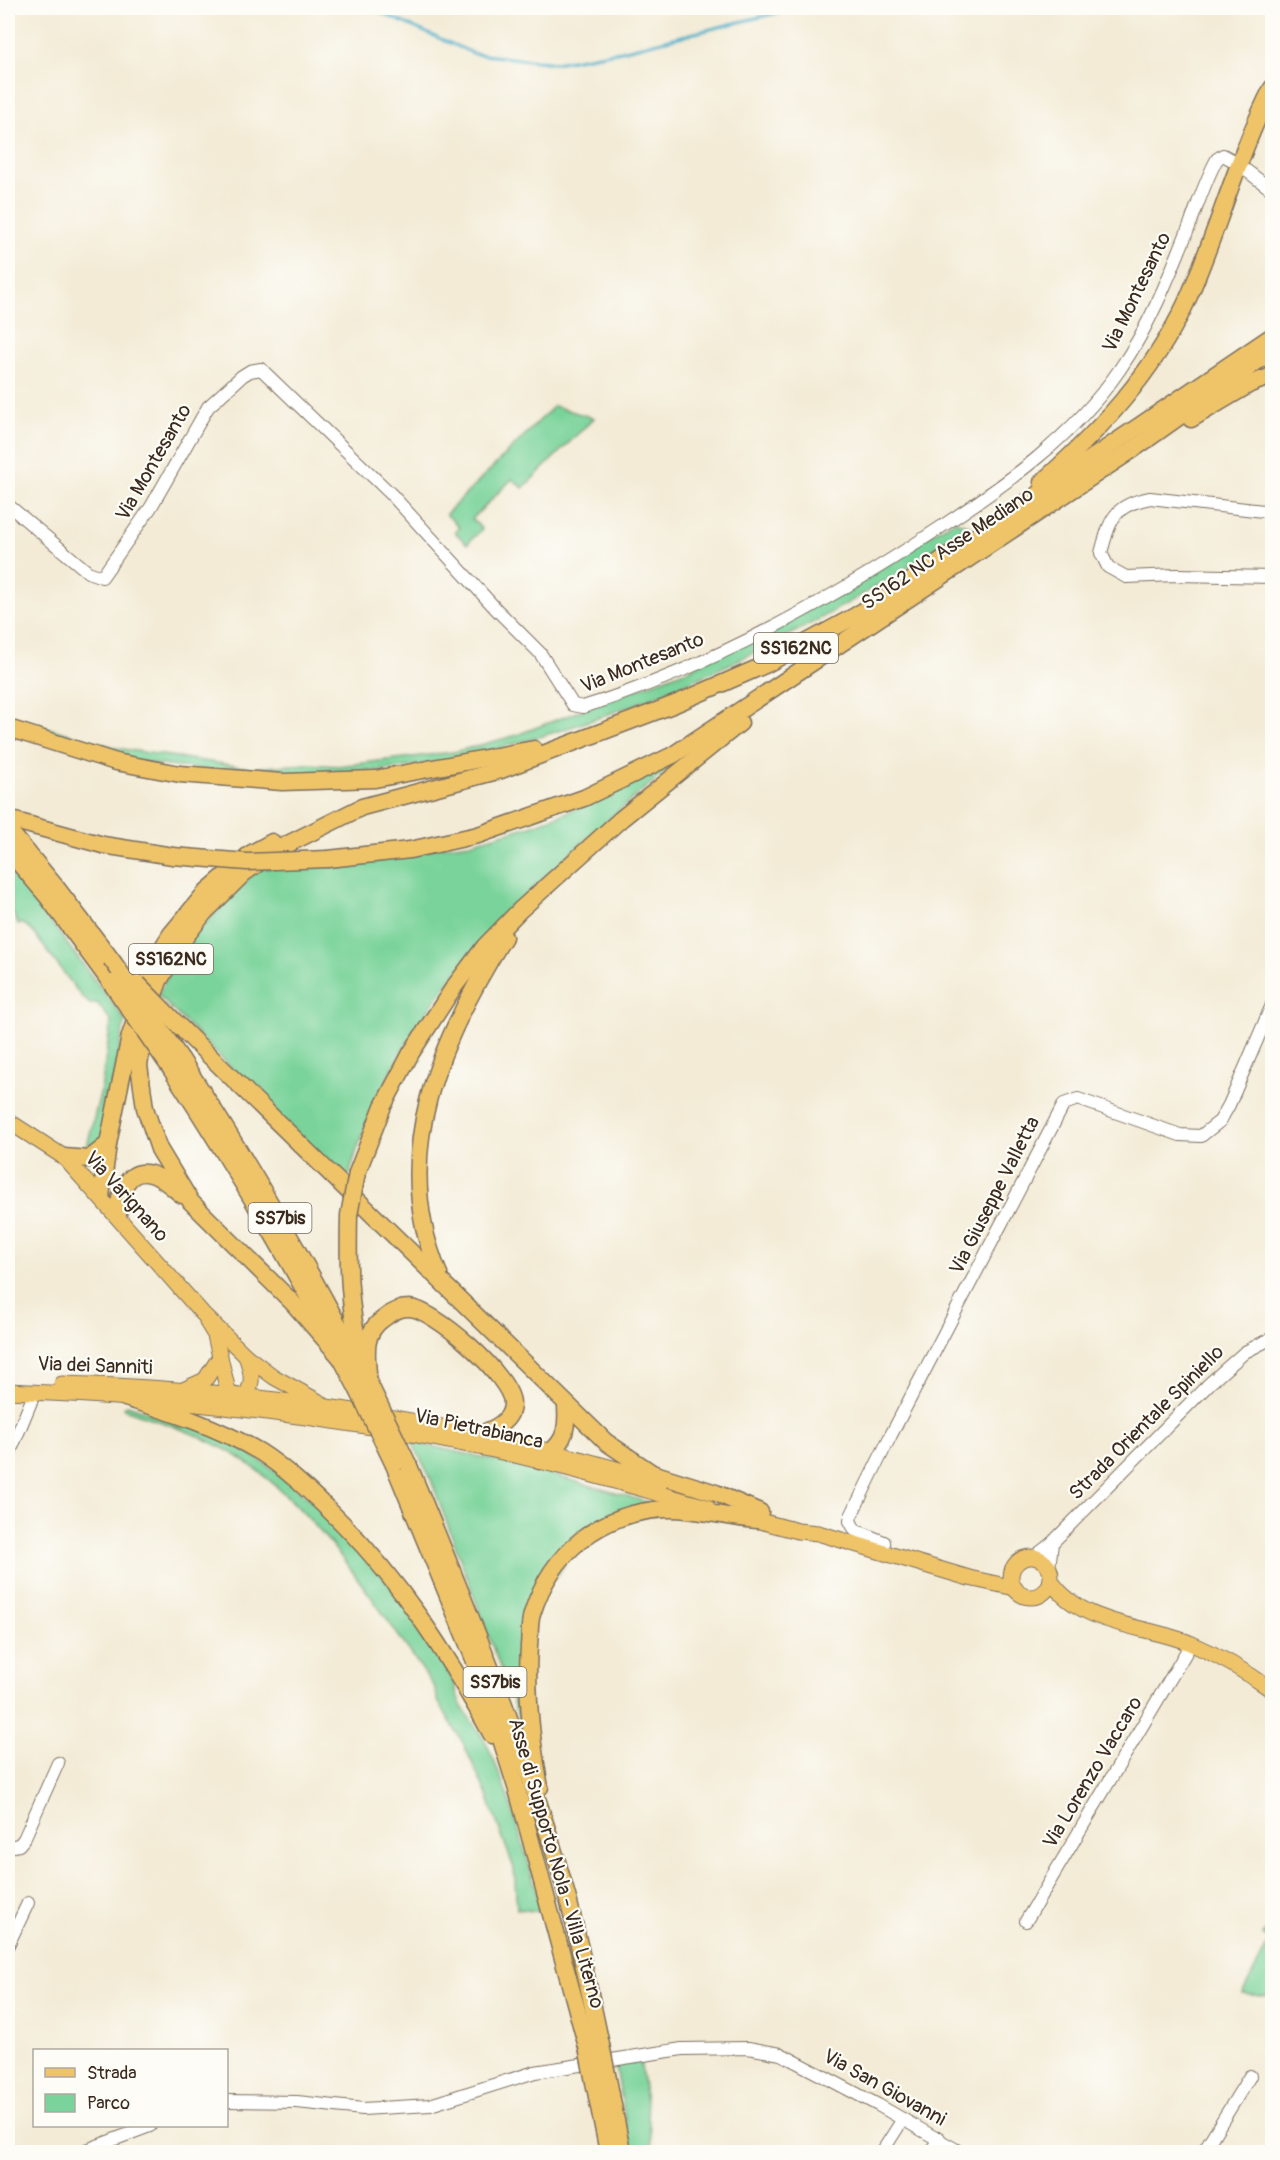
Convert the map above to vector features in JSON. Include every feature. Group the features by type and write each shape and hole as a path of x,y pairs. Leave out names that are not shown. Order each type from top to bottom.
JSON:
{"highway":[{"path":"996,524 1086,443 1143,377 1161,349 1189,295 1272,88"},
{"path":"996,524 1272,336"},
{"path":"1135,448 1272,351"},
{"path":"1135,448 1163,435 1250,384 1272,376"},
{"name":"SS162 NC Asse Mediano","path":"783,684 1135,448"},
{"name":"SS162NC","path":"341,1358 291,1302 190,1202 159,1149 145,1108 139,1065 150,1006 169,961 204,913 244,873 284,846 362,807 501,770 675,704 767,664 855,616 996,524"},
{"path":"8,819 64,836 173,856 248,862 328,859 410,850 478,835 584,798 673,755 783,684"},
{"path":"363,1386 348,1272 349,1215 357,1173 383,1106 411,1053 454,987 485,946 520,910 621,819 752,713 783,684"},
{"path":"8,728 116,762 180,774 282,782 375,779 579,740"},
{"path":"101,1197 108,1144 130,1036 156,958 171,934 206,892 250,854 303,826 362,807"},
{"name":"Asse di Supporto Nola - Villa Literno","path":"8,830 56,887 111,960 176,1064 301,1281 341,1358 363,1386"},
{"name":"Asse di Supporto Nola - Villa Literno","path":"8,850 47,896 111,983 236,1143 305,1261 471,1616 549,1838 568,1902 579,1945 601,2080 622,2152"},
{"path":"443,1283 428,1248 420,1213 418,1163 425,1110 450,1036 479,978 520,910"},
{"path":"111,960 566,1406 606,1442 652,1473 716,1493 758,1516"},
{"path":"64,1157 89,1159 108,1144"},
{"path":"118,1216 118,1200 123,1186 131,1178 142,1173 154,1175 190,1202"},
{"path":"363,1386 366,1345 374,1325 391,1313 408,1308 436,1318 506,1384 510,1394 512,1405 502,1424 477,1435"},
{"path":"125,1398 176,1413 214,1428 261,1453 302,1484 353,1533 381,1564 448,1656 496,1744 518,1793"},
{"path":"545,1457 564,1436 567,1426 566,1406"},
{"name":"Asse di Supporto Nola - Villa Literno","path":"401,1466 481,1676 518,1793 560,1947 594,2046"},
{"path":"549,1838 531,1739 527,1672 531,1615 550,1571 587,1533 621,1517 666,1509 758,1516"},
{"name":"Asse di Supporto Nola - Villa Literno","path":"601,2080 608,2152"}],"main road":[{"name":"Via Varignano","path":"8,1121 64,1157 203,1314 246,1356 274,1377 335,1410"},
{"name":"Via Varignano","path":"203,1314 214,1335 230,1401"},
{"path":"230,1401 244,1397 251,1385 253,1374 246,1356"},
{"path":"180,1391 205,1380 220,1357"},
{"name":"Via dei Sanniti","path":"8,1383 130,1386 180,1391"},
{"name":"Via dei Sanniti","path":"8,1391 125,1398"},
{"name":"Via Pietrabianca","path":"180,1391 445,1441 545,1457"},
{"name":"Via Pietrabianca","path":"244,1397 335,1410 477,1435 545,1457 758,1516 798,1531 818,1533 885,1554 1015,1588 1025,1596 1038,1596 1074,1612 1101,1617 1191,1644 1272,1690"},
{"name":"Via Pietrabianca","path":"125,1398 230,1401"},
{"path":"982,1581 999,1576 1027,1558 1033,1558"},
{"name":"Via Pietrabianca","path":"1033,1558 1045,1563 1066,1599 1101,1617"},
{"path":"1015,1588 1012,1576 1016,1565"},
{"path":"1038,1596 1048,1588 1050,1575"}],"street":[{"name":"Via Montesanto","path":"8,505 88,572 102,577 151,507 208,407 250,371 261,369 392,494 496,609 540,653 573,705 583,707 684,669 824,601 909,548 1034,462 1079,419 1121,368 1167,281 1217,159 1223,155 1234,162"},
{"path":"1247,171 1272,190"},
{"path":"1272,512 1150,498 1135,501 1123,506 1109,523 1101,553 1108,567 1126,577 1177,575 1272,577"},
{"name":"Via Giuseppe Valletta","path":"885,1554 884,1542 855,1530 850,1521 851,1516 1064,1104 1071,1099 1086,1101 1180,1135 1201,1136 1220,1121 1229,1106 1272,1005"},
{"name":"Strada Orientale Spiniello","path":"1033,1558 1052,1543 1210,1383 1245,1352 1272,1338"},
{"path":"8,1457 35,1392"},
{"path":"1050,1575 1052,1543"},
{"name":"Via Lorenzo Vaccaro","path":"1026,1921 1191,1644"},
{"path":"8,1847 19,1845 24,1839 58,1763"},
{"path":"8,1945 28,1903"},
{"name":"Via San Giovanni","path":"228,2101 297,2102 363,2109 430,2105 535,2072 682,2049 748,2048 781,2054 790,2058 939,2138 960,2152"},
{"path":"1203,2152 1250,2076"},
{"path":"882,2152 903,2119"},
{"path":"81,2152 147,2127"},
{"path":"931,2152 939,2138"}],"green space":[{"path":"554,406 594,418 523,488 512,479 472,519 482,529 467,544 455,532 459,527 446,514"},
{"path":"954,521 970,526 895,575 815,622 729,665 639,703 548,734 455,758 364,772 256,775 141,762 8,724 8,716 116,748 250,768 308,764 338,766 454,752 514,736 690,669"},
{"path":"673,765 570,854 521,900 476,949 435,1001 399,1056 370,1117 347,1183 158,995 185,945 258,869 470,843 534,825"},
{"path":"8,866 125,1020 103,1140 85,1154 101,1090 111,1021 97,1003 90,1004 82,997 33,932 24,924 18,924 8,903"},
{"path":"127,1405 214,1435 249,1454 284,1478 317,1506 378,1571 429,1641 452,1679 461,1705 488,1747 511,1808 543,1912 517,1909 514,1868 486,1793 462,1741 438,1701 435,1688 370,1595 321,1532 266,1477 237,1456 197,1436 127,1410 124,1408"},
{"path":"412,1442 522,1466 651,1503 595,1522 523,1622 520,1650 525,1735 430,1477"},
{"path":"1272,1921 1272,1997 1242,1994 1270,1940 1263,1935"},
{"path":"640,2059 653,2152 631,2152 615,2062"}],"waterway":[{"path":"370,8 475,54 555,63 621,51 797,8"}]}
